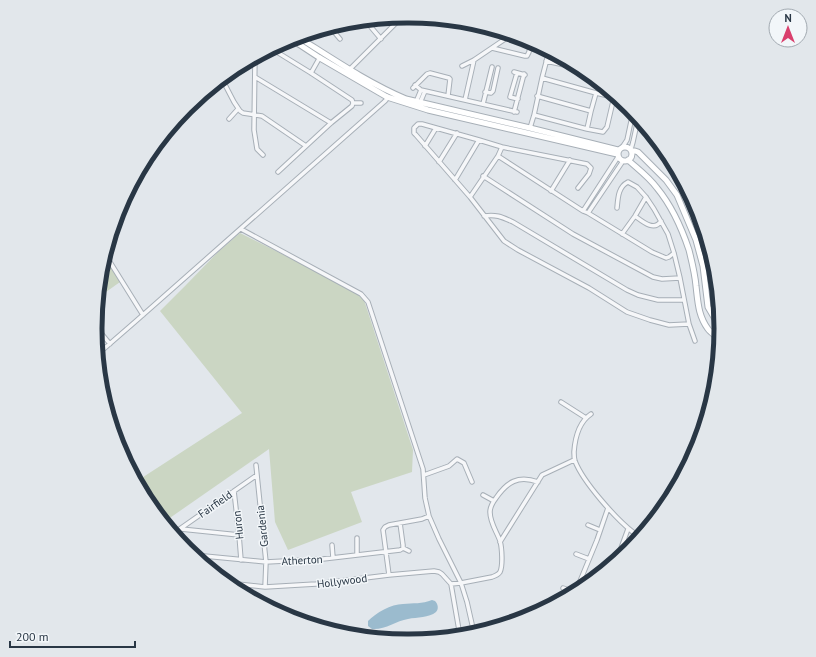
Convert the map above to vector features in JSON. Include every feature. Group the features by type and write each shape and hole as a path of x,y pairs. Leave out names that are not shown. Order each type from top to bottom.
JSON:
{"street":[{"path":"348,71 396,24"},
{"path":"370,26 381,39"},
{"path":"334,32 340,39"},
{"path":"462,66 474,60 505,39"},
{"path":"304,41 321,55"},
{"path":"299,43 348,71 387,97 530,128 618,154"},
{"path":"492,48 525,56 527,56 530,48"},
{"path":"278,53 352,100 353,103"},
{"path":"311,73 321,55"},
{"path":"530,128 547,57"},
{"path":"466,100 474,60"},
{"path":"546,61 562,65"},
{"path":"255,64 254,130 257,149 264,155"},
{"path":"482,104 490,66 499,68 493,91 491,93 485,92"},
{"path":"348,71 387,91 436,112 618,154"},
{"path":"448,96 451,82 449,78 430,73 414,86 423,91 515,112 525,75 515,72 510,97 518,99"},
{"path":"255,77 331,123"},
{"path":"542,78 603,94"},
{"path":"225,84 240,111 243,113 262,116 306,146"},
{"path":"103,349 384,102 387,97 387,91"},
{"path":"417,104 423,91"},
{"path":"587,129 596,93"},
{"path":"538,96 591,111"},
{"path":"353,103 361,103"},
{"path":"278,172 331,123 352,106 353,103"},
{"path":"534,115 600,132 604,131 607,127 614,103"},
{"path":"229,119 238,109"},
{"path":"583,211 627,140 631,120"},
{"path":"578,188 589,174 591,168 587,164 502,147 457,133 420,124 414,128 414,133 470,197 504,241 510,246 589,288 627,312 669,325 689,324"},
{"path":"588,213 632,155 631,150 637,125"},
{"path":"425,146 436,128"},
{"path":"439,162 457,133"},
{"path":"455,180 480,140"},
{"path":"623,146 638,152 666,180 677,195 696,240 703,266 709,309 713,316"},
{"path":"470,197 498,156 502,147"},
{"path":"618,154 619,159 626,161 645,175 657,188 676,218 693,268 698,309 709,330 714,334"},
{"path":"498,156 583,211 652,252 666,258 674,253"},
{"path":"551,191 570,160"},
{"path":"483,176 573,234 653,277 662,279 680,278"},
{"path":"617,208 619,192 625,183 628,182 637,187 654,209 668,234 674,253 689,324 695,341"},
{"path":"622,234 646,197"},
{"path":"484,216 492,214 513,222 627,290 658,300 684,300"},
{"path":"635,216 650,225 655,226 659,225 661,221"},
{"path":"241,229 361,294 368,302 423,469 425,498 429,516 461,583 473,627"},
{"path":"696,240 698,244 702,245"},
{"path":"110,261 143,315"},
{"path":"709,309 713,305"},
{"path":"102,335 110,344"},
{"path":"561,402 586,418"},
{"path":"592,414 586,418 579,429 575,441 574,460 588,484 608,508 634,533"},
{"path":"424,475 449,466 456,460 459,460 464,463 472,482"},
{"path":"500,542 542,475 574,460"},
{"name":"Gardenia","path":"256,465 266,562 264,587"},
{"name":"Fairfield","path":"180,529 257,475"},
{"path":"459,629 451,584 492,577 500,572 502,561 500,542 494,528 490,512 494,500 502,490 512,482 520,479 528,479 538,482"},
{"name":"Huron","path":"234,490 241,560"},
{"path":"483,495 494,500"},
{"path":"580,581 608,508"},
{"path":"389,575 383,530 385,527 422,519 429,516"},
{"path":"400,523 403,548 409,551"},
{"path":"588,525 600,530"},
{"path":"621,548 628,528"},
{"path":"180,529 239,535"},
{"path":"357,538 357,555"},
{"path":"332,545 333,558"},
{"name":"Atherton","path":"205,556 266,562 333,558 400,550 403,548"},
{"path":"576,554 589,559"},
{"name":"Hollywood","path":"240,584 264,587 316,584 434,571 442,574 451,584"},
{"path":"563,588 567,589"}],"green space":[{"path":"240,233 356,293 364,300 413,450 412,472 351,492 362,522 288,550 275,522 269,449 169,518 141,478 242,413 160,311 218,252"},
{"path":"109,264 120,282 105,293"}],"water":[{"path":"432,600 436,602 438,608 433,614 404,620 377,629 372,629 368,626 368,621 371,618 389,607 398,604 421,603"}]}
